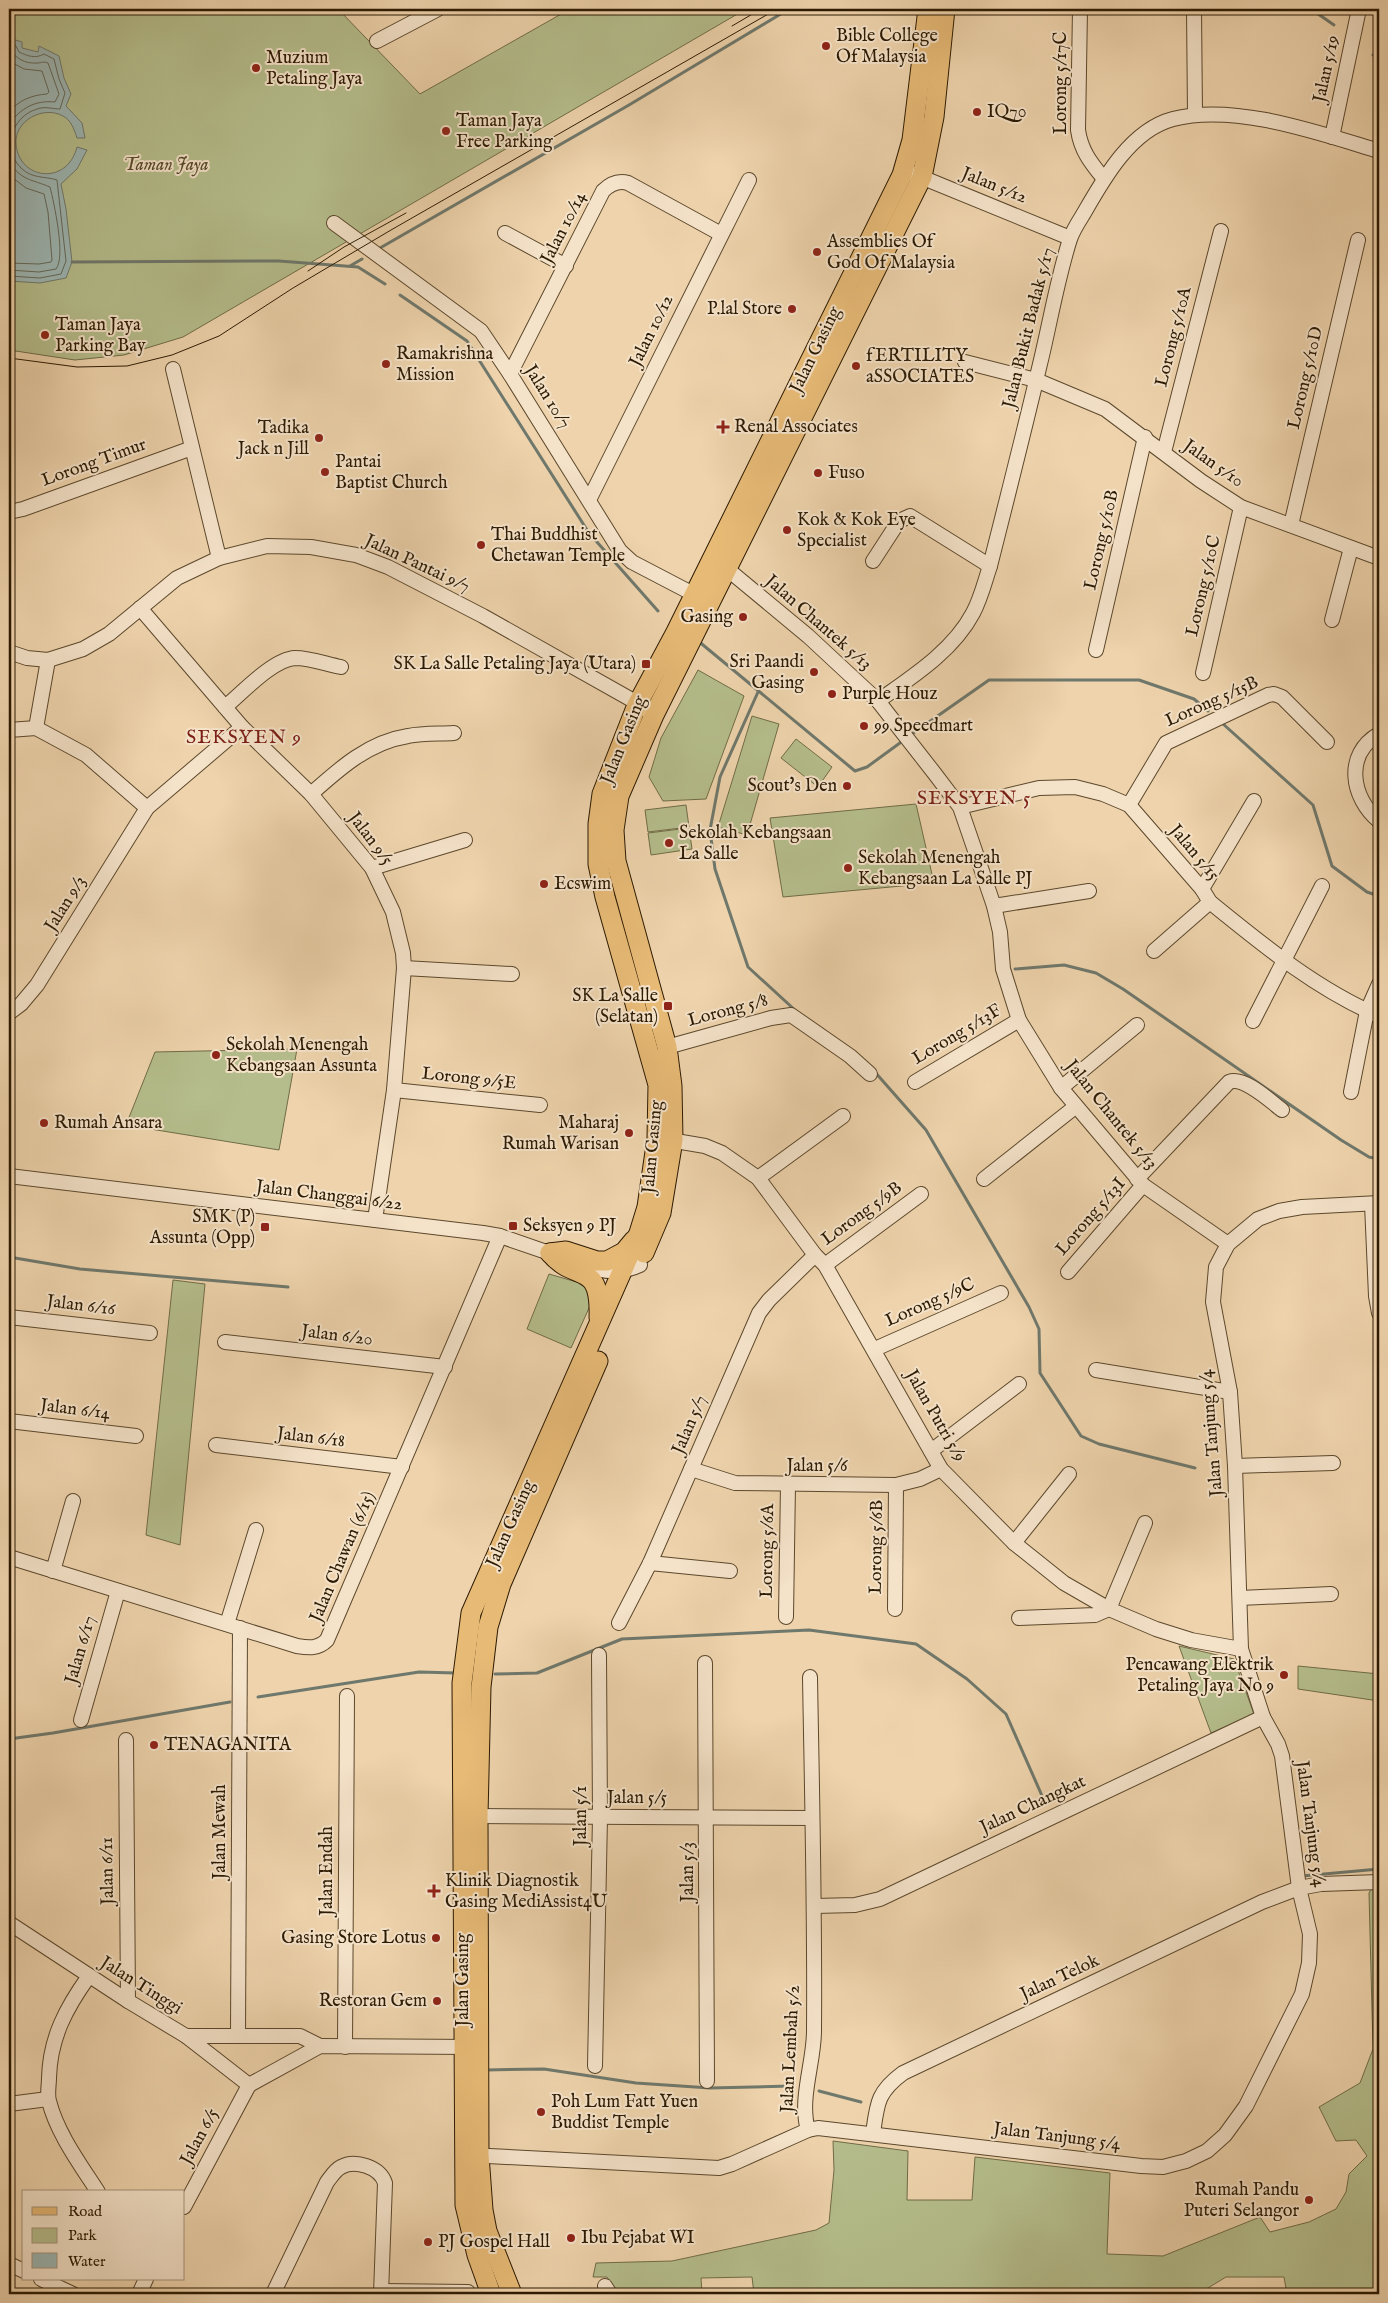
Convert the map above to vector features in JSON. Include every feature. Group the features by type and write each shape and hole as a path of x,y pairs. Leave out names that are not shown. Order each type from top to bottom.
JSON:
{"main road":[{"name":"Jalan Gasing","path":"470,1816 481,1686 490,1618 501,1584 632,1268 639,1233 665,1139 658,1085 605,897 598,864 598,824 602,794 637,705 676,632 693,594 904,170 912,140 928,9"},
{"name":"Jalan Gasing","path":"491,2294 469,2230 465,2206 471,2155 470,1816 462,1683 471,1613 599,1327 661,1213 665,1139 672,1086 667,1047 616,861 614,830 619,796 654,714 922,177 934,117 945,9"},
{"path":"550,1253 566,1251 597,1261 606,1261 624,1252 639,1233"},
{"path":"550,1253 558,1263 583,1273 596,1285 599,1294 599,1327"},
{"name":"Jalan Gasing","path":"471,2155 487,2231 512,2294"}],"street":[{"path":"377,41 438,9"},
{"name":"Lorong 5/17C","path":"1080,9 1078,130 1084,152 1104,179"},
{"path":"1194,9 1194,115"},
{"name":"Jalan 5/19","path":"1332,137 1359,9"},
{"name":"Jalan Bukit Badak 5/17","path":"878,702 916,675 945,649 973,613 990,566 1070,238 1104,179 1126,152 1150,129 1171,120 1194,115 1222,114 1250,117 1332,137"},
{"path":"1332,137 1379,151"},
{"name":"Jalan 5/12","path":"904,170 1070,238"},
{"name":"Jalan 10/12","path":"589,500 749,180"},
{"name":"Jalan 10/14","path":"510,374 603,191 609,185 616,182 628,183 721,234"},
{"name":"Jalan 10/7","path":"334,224 481,331 510,374 620,551 632,562 710,603"},
{"name":"Lorong 5/10A","path":"1164,452 1221,231"},
{"path":"505,233 566,266"},
{"name":"Lorong 5/10D","path":"1291,525 1358,240"},
{"name":"Jalan 5/10","path":"965,362 1036,380 1106,409 1201,481 1241,507 1379,558"},
{"path":"173,369 219,558"},
{"name":"Lorong 5/10B","path":"1096,650 1145,437"},
{"name":"Lorong Timur","path":"9,512 192,448"},
{"name":"Lorong 5/10C","path":"1203,673 1241,507"},
{"path":"873,561 899,521 910,516 990,566"},
{"name":"Jalan Pantai 9/7","path":"9,652 27,658 48,660 82,649 110,634 177,578 219,558 266,546 311,547 356,555 388,567 483,616 654,714"},
{"path":"1332,620 1351,548"},
{"name":"Jalan Chantek 5/13","path":"713,557 808,636 878,702 960,807 994,906 1000,932 1003,969 1019,1020 1075,1107 1140,1182 1228,1244"},
{"name":"Jalan 9/5","path":"140,608 242,727 311,794 372,868 393,912 403,953 404,968 394,1090 375,1220"},
{"path":"225,707 275,665 286,660 303,659 341,668"},
{"path":"36,728 48,660"},
{"name":"Lorong 5/15B","path":"1129,805 1166,743 1206,722 1268,695 1274,694 1282,698 1326,742"},
{"name":"Jalan 9/3","path":"9,1013 21,1004 37,986 147,808 242,727"},
{"path":"9,730 36,728 86,755 147,808"},
{"path":"311,794 348,762 377,745 408,736 454,733"},
{"path":"1379,734 1365,745 1355,776 1355,788 1362,802 1379,821"},
{"name":"Jalan 5/15","path":"960,807 1039,788 1075,787 1103,794 1129,805 1202,889 1210,902 1284,961 1322,986 1373,1014"},
{"path":"1202,889 1254,801"},
{"path":"372,868 465,840"},
{"path":"1253,1021 1322,886"},
{"path":"994,906 1089,892"},
{"path":"1154,951 1210,902"},
{"path":"404,968 512,974"},
{"path":"1351,1092 1373,1014 1379,984"},
{"name":"Lorong 5/8","path":"667,1047 771,1018 791,1015 850,1056 870,1074"},
{"name":"Lorong 5/13F","path":"915,1082 1019,1020"},
{"path":"1061,1088 1137,1025"},
{"name":"Lorong 5/13I","path":"1068,1272 1140,1182 1229,1082 1237,1080 1245,1083 1282,1110"},
{"name":"Lorong 9/5E","path":"394,1090 540,1105"},
{"path":"984,1179 1075,1107"},
{"path":"758,1178 843,1116"},
{"name":"Jalan Putri 5/9","path":"665,1139 705,1146 758,1178 820,1260 874,1349 941,1469 1014,1543 1064,1582 1108,1609 1156,1629 1191,1640 1240,1649"},
{"name":"Jalan Changgai 6/22","path":"9,1176 500,1236 592,1268 632,1268"},
{"name":"Lorong 5/9B","path":"820,1260 921,1194"},
{"path":"1376,1204 1376,1296 1379,1312"},
{"name":"Jalan Tanjung 5/4","path":"808,2130 818,2128 1141,2166 1163,2166 1186,2161 1207,2150 1225,2135 1246,2106 1302,1994 1309,1963 1310,1934 1299,1888 1282,1756 1278,1744 1263,1717 1240,1649 1235,1466 1230,1392 1213,1295 1216,1268 1228,1244 1258,1220 1279,1211 1302,1207 1376,1204"},
{"name":"Jalan Chawan (6/15)","path":"9,1557 306,1648 322,1644 327,1640 500,1236"},
{"name":"Jalan 5/7","path":"619,1623 650,1563 759,1314 769,1300 820,1260"},
{"name":"Lorong 5/9C","path":"874,1349 1001,1293"},
{"name":"Jalan 6/16","path":"9,1317 150,1333"},
{"name":"Jalan 6/20","path":"225,1342 445,1367"},
{"path":"1096,1370 1230,1392"},
{"path":"931,1451 1019,1384"},
{"name":"Jalan 6/14","path":"9,1421 136,1436"},
{"name":"Jalan 6/18","path":"216,1445 402,1467"},
{"path":"1235,1466 1333,1463"},
{"name":"Jalan 5/6","path":"691,1469 735,1483 896,1485 920,1479 941,1469"},
{"path":"1014,1543 1069,1474"},
{"name":"Lorong 5/6A","path":"786,1617 788,1484"},
{"name":"Lorong 5/6B","path":"895,1609 896,1485"},
{"path":"54,1571 73,1501"},
{"path":"1019,1618 1095,1615 1108,1609 1145,1523"},
{"name":"Jalan Mewah","path":"238,2036 233,1626 256,1530"},
{"path":"650,1563 730,1570"},
{"name":"Jalan 6/17","path":"81,1720 118,1591"},
{"path":"1240,1598 1331,1594"},
{"name":"Jalan 5/1","path":"595,2066 600,1817 599,1656"},
{"name":"Jalan 5/3","path":"705,1663 707,2081"},
{"name":"Jalan Lembah 5/2","path":"471,2155 719,2168 761,2152 808,2130 806,2122 807,2096 814,2041 815,1906 810,1677"},
{"name":"Jalan Endah","path":"345,2046 347,1696"},
{"name":"Jalan Changkat","path":"815,1906 855,1905 880,1898 1263,1717"},
{"name":"Jalan 6/11","path":"126,1740 128,2001"},
{"name":"Jalan 5/5","path":"470,1816 812,1818"},
{"name":"Jalan Telok","path":"873,2134 878,2102 882,2092 903,2073 1262,1902 1299,1888 1320,1884 1379,1882"},
{"name":"Jalan Tinggi","path":"9,1924 186,2036 249,2085"},
{"path":"89,1976 72,1999 56,2030 49,2061 48,2099 62,2133 97,2190"},
{"path":"186,2036 300,2036 320,2046 471,2047"},
{"path":"249,2085 320,2046"},
{"name":"Jalan 6/5","path":"185,2205 249,2085"},
{"path":"9,2104 48,2099"},
{"path":"272,2294 327,2182 341,2167 352,2164 376,2170 383,2177 385,2190 381,2293 468,2292"},
{"path":"9,2264 22,2270"},
{"path":"43,2280 73,2294"},
{"path":"138,2294 145,2280"}],"green space":[{"name":"Taman Jaya","path":"9,9 338,9 420,94 570,9 746,9 183,337 124,355 75,360 9,350"},
{"path":"698,670 744,696 706,799 663,801 649,777 661,738"},
{"path":"752,716 779,724 747,835 718,827"},
{"path":"796,739 832,767 818,787 781,758"},
{"path":"916,804 934,883 783,897 770,818"},
{"path":"686,805 689,827 648,832 645,810"},
{"path":"689,828 692,849 651,855 648,833"},
{"path":"297,1049 279,1150 126,1125 155,1052"},
{"path":"549,1274 587,1285 594,1297 571,1348 527,1329"},
{"path":"173,1280 205,1284 180,1545 146,1535"},
{"path":"1179,1646 1234,1659 1254,1714 1211,1733"},
{"path":"1298,1666 1379,1674 1379,1701 1298,1689"},
{"path":"1379,1873 1379,2294 1287,2294 1284,2277 1226,2277 1198,2294 754,2294 752,2277 701,2278 702,2294 618,2294 607,2277 593,2277 596,2263 672,2261 816,2230 829,2223 834,2170 833,2141 908,2151 907,2200 972,2200 975,2157 1110,2173 1107,2254 1163,2256 1260,2217 1270,2232 1309,2222 1336,2209 1346,2192 1349,2174 1367,2156 1356,2140 1336,2141 1319,2107 1360,2083 1373,2049 1369,1893"}],"water":[{"path":"9,38 22,42 22,48 38,52 39,46 59,56 64,78 71,94 66,106 82,123 85,138 77,138 70,122 63,116 47,112 31,117 20,128 16,144 19,156 25,165 34,171 44,174 54,173 64,168 72,160 77,147 87,150 77,169 61,184 72,262 66,278 40,283 9,281"}],"waterway":[{"path":"380,248 629,105 789,9"},
{"path":"1311,9 1334,25"},
{"path":"1373,55 1379,58"},
{"path":"350,266 362,259"},
{"path":"72,262 279,261 358,267 385,284"},
{"path":"400,295 467,341 589,533 658,611"},
{"path":"697,640 855,771 867,767 904,740"},
{"path":"909,736 989,680 1139,680 1194,699 1208,711"},
{"path":"758,692 720,777 710,830 715,869 748,967 796,1011"},
{"path":"1222,723 1313,805 1332,866 1367,892 1379,896"},
{"path":"1015,969 1064,965 1096,973 1123,989 1341,1140 1369,1157 1379,1159"},
{"path":"874,1071 926,1130 1029,1307 1039,1329 1040,1373 1081,1436 1099,1444 1195,1468"},
{"path":"9,1257 80,1269 288,1287"},
{"path":"495,1674 537,1673 622,1639 809,1630 916,1644 967,1679 1006,1714 1043,1798"},
{"path":"258,1697 419,1672 456,1673"},
{"path":"9,1739 230,1702"},
{"path":"1302,1876 1379,1869"},
{"path":"486,2070 544,2069 636,2083 710,2088 791,2086"},
{"path":"819,2091 861,2102"}],"tram line":[{"path":"732,26 761,9"},
{"path":"9,358 77,367 127,366 172,355 219,336 293,288 391,230 777,9"},
{"path":"308,271 344,247 406,213"}],"place":[{"name":"Bible College Of Malaysia","path":"826,46"},
{"name":"Muzium Petaling Jaya","path":"256,68"},
{"name":"IQ70","path":"977,112"},
{"name":"Taman Jaya Free Parking","path":"446,131"},
{"name":"Assemblies Of God Of Malaysia","path":"817,252"},
{"name":"P.lal Store","path":"792,309"},
{"name":"Taman Jaya Parking Bay","path":"45,335"},
{"name":"Ramakrishna Mission","path":"386,364"},
{"name":"fERTILITY aSSOCIATES","path":"856,366"},
{"name":"Renal Associates","path":"723,427"},
{"name":"Tadika Jack n Jill","path":"319,438"},
{"name":"Pantai Baptist Church","path":"325,472"},
{"name":"Fuso","path":"818,473"},
{"name":"Kok & Kok Eye Specialist","path":"787,530"},
{"name":"Thai Buddhist Chetawan Temple","path":"481,545"},
{"name":"Gasing","path":"743,617"},
{"name":"SK La Salle Petaling Jaya (Utara)","path":"646,664"},
{"name":"Sri Paandi Gasing","path":"814,672"},
{"name":"Purple Houz","path":"832,694"},
{"name":"99 Speedmart","path":"864,726"},
{"name":"Scout's Den","path":"847,786"},
{"name":"Sekolah Kebangsaan La Salle","path":"669,843"},
{"name":"Sekolah Menengah Kebangsaan La Salle PJ","path":"848,868"},
{"name":"Ecswim","path":"544,884"},
{"name":"SK La Salle (Selatan)","path":"668,1006"},
{"name":"Sekolah Menengah Kebangsaan Assunta","path":"216,1055"},
{"name":"Rumah Ansara","path":"44,1123"},
{"name":"Maharaj Rumah Warisan","path":"629,1133"},
{"name":"Seksyen 9 PJ","path":"513,1226"},
{"name":"SMK (P) Assunta (Opp)","path":"265,1227"},
{"name":"Pencawang Elektrik Petaling Jaya No 9","path":"1284,1675"},
{"name":"TENAGANITA","path":"154,1745"},
{"name":"Klinik Diagnostik Gasing MediAssist4U","path":"434,1891"},
{"name":"Gasing Store Lotus","path":"436,1938"},
{"name":"Restoran Gem","path":"437,2001"},
{"name":"Poh Lum Fatt Yuen Buddist Temple","path":"541,2112"},
{"name":"Rumah Pandu Puteri Selangor","path":"1309,2200"},
{"name":"Ibu Pejabat WI","path":"571,2238"},
{"name":"PJ Gospel Hall","path":"428,2242"}],"district":[{"name":"SEKSYEN 9","path":"244,737"},
{"name":"SEKSYEN 5","path":"974,798"}]}
